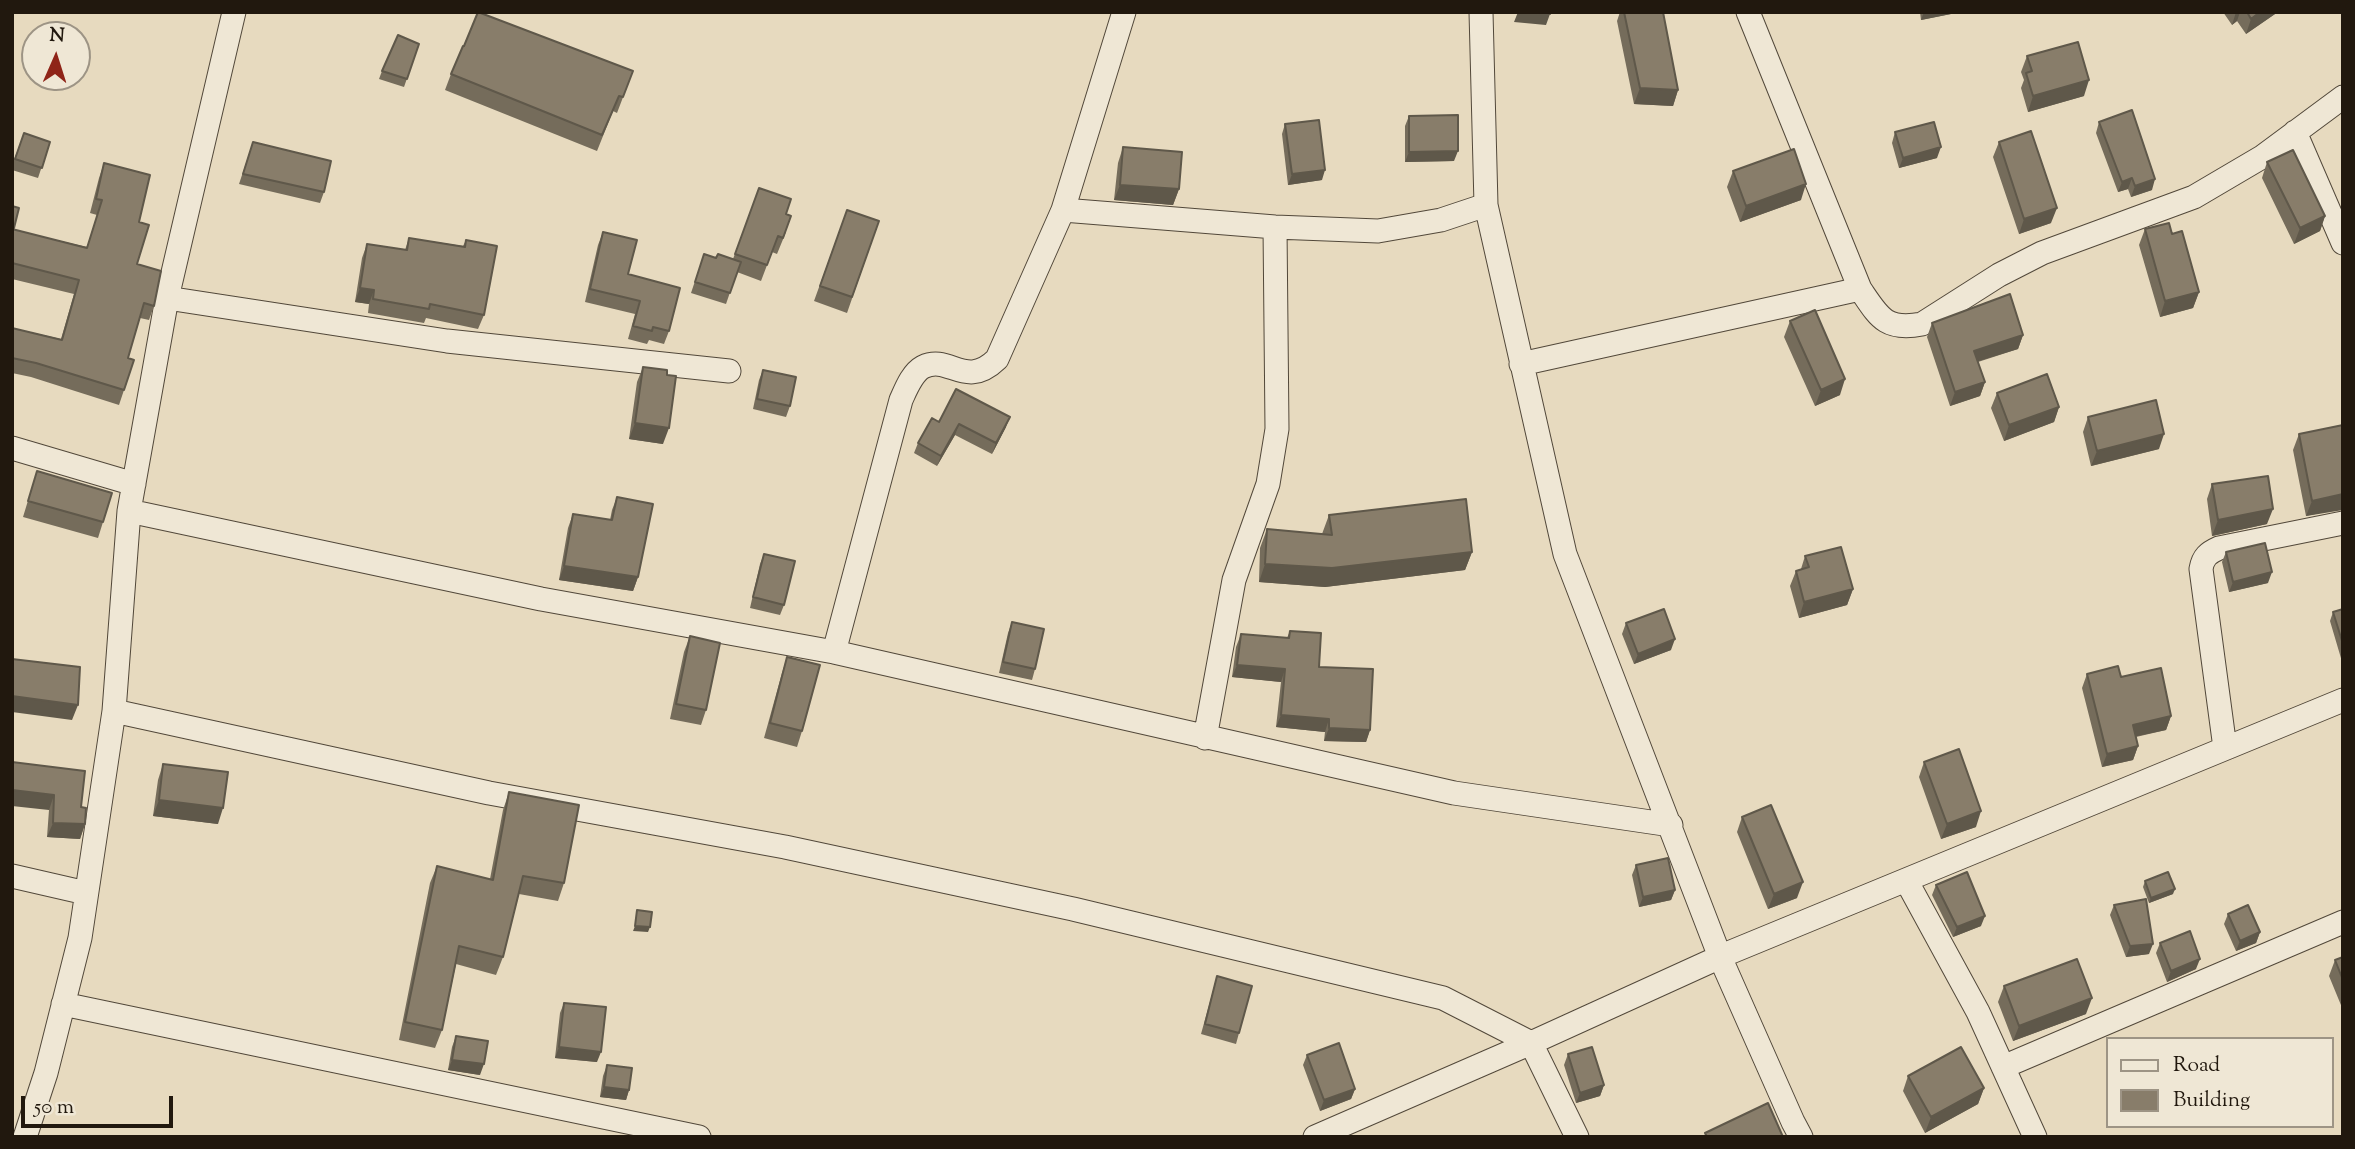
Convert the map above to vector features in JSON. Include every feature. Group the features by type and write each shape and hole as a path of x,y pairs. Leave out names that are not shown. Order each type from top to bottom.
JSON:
{"street":[{"path":"25,1137 46,1073 80,938 114,711 129,511 167,298 234,12"},
{"path":"834,652 901,400 911,379 922,367 937,365 970,373 986,370 997,359 1063,209 1124,12"},
{"path":"1480,12 1486,205 1565,554 1720,957 1801,1137"},
{"path":"1748,12 1860,289 1878,317 1889,324 1908,327 1922,324 1999,275 2042,253 2193,197 2262,157 2343,97"},
{"path":"2295,132 2343,243"},
{"path":"1063,209 1275,228 1378,232 1441,219 1486,205"},
{"path":"1205,738 1234,580 1268,484 1277,429 1275,228"},
{"path":"1521,364 1860,289"},
{"path":"167,298 447,341 729,371"},
{"path":"12,448 134,484"},
{"path":"129,511 541,599 834,652 1454,793 1671,825"},
{"path":"2225,748 2201,569 2203,560 2219,548 2343,523"},
{"path":"1315,1137 1720,957 2343,700"},
{"path":"114,711 489,793 785,847 1073,909 1443,998 1531,1043 1577,1137"},
{"path":"12,876 86,894"},
{"path":"1906,880 1978,1012 2035,1137"},
{"path":"2003,1067 2343,922"},
{"path":"63,1004 699,1137"}],"building":[{"path":"478,12 633,71 623,97 619,96 602,135 451,74"},
{"path":"1624,12 1663,12 1678,90 1640,88"},
{"path":"2247,12 2260,12 2251,19"},
{"path":"398,35 419,44 407,79 382,71"},
{"path":"2078,42 2089,80 2033,96 2026,73 2032,71 2027,56"},
{"path":"2132,110 2155,179 2135,186 2132,178 2122,182 2099,122"},
{"path":"1458,115 1458,151 1409,152 1409,116"},
{"path":"1319,120 1325,170 1292,174 1285,124"},
{"path":"1934,122 1941,147 1903,158 1895,132"},
{"path":"2031,131 2057,208 2024,219 1999,142"},
{"path":"24,133 50,142 42,168 15,159"},
{"path":"253,142 331,161 324,192 243,174"},
{"path":"1123,147 1182,152 1179,189 1120,185"},
{"path":"1794,149 1806,184 1746,206 1733,171"},
{"path":"2293,150 2325,216 2300,228 2267,162"},
{"path":"104,163 150,175 139,222 149,225 137,264 161,271 154,306 144,303 128,358 134,360 124,390 12,358 12,328 62,340 79,280 12,263 12,229 87,248 102,200 96,199"},
{"path":"759,188 791,199 786,214 791,216 783,238 778,236 767,265 735,254"},
{"path":"12,206 19,208 14,228 12,228"},
{"path":"847,210 879,221 852,297 820,286"},
{"path":"2169,223 2172,234 2182,231 2199,292 2165,301 2145,229"},
{"path":"603,232 637,240 628,274 680,288 669,331 653,327 652,331 633,326 640,301 590,289"},
{"path":"409,238 465,247 466,240 497,246 484,315 430,304 429,309 373,299 374,290 360,288 367,244 407,250"},
{"path":"704,254 716,258 718,254 741,262 730,293 695,282"},
{"path":"2010,294 2023,335 1974,351 1985,382 1955,392 1932,323"},
{"path":"1815,310 1845,379 1821,390 1790,321"},
{"path":"643,367 667,370 667,375 676,376 669,428 635,423"},
{"path":"763,370 796,377 790,406 757,399"},
{"path":"2047,374 2059,407 2009,425 1997,393"},
{"path":"956,389 1010,417 996,443 959,424 941,456 918,443 932,418 939,422"},
{"path":"2156,400 2164,434 2097,451 2088,417"},
{"path":"2343,425 2343,494 2312,501 2299,434"},
{"path":"37,471 112,493 103,522 28,501"},
{"path":"2268,476 2273,509 2218,520 2212,484"},
{"path":"617,497 653,504 638,577 564,566 573,514 612,520"},
{"path":"1466,499 1472,552 1332,568 1265,564 1267,529 1332,535 1329,515"},
{"path":"2265,543 2272,572 2233,582 2226,552"},
{"path":"1841,547 1853,589 1804,602 1796,571 1809,567 1805,556"},
{"path":"764,554 795,561 784,605 753,597"},
{"path":"1664,609 1675,639 1638,654 1626,623"},
{"path":"2343,609 2343,644 2333,612"},
{"path":"1012,622 1044,629 1035,669 1003,662"},
{"path":"1290,631 1321,633 1319,667 1373,669 1370,730 1329,728 1329,719 1281,715 1285,669 1237,665 1241,634 1289,638"},
{"path":"690,636 720,643 706,710 676,704"},
{"path":"787,657 820,665 802,731 770,723"},
{"path":"12,659 80,667 78,705 12,696"},
{"path":"2118,666 2121,677 2161,668 2171,716 2133,725 2138,746 2107,754 2087,674"},
{"path":"1959,749 1981,811 1947,824 1924,762"},
{"path":"12,762 85,771 81,807 86,808 85,824 53,823 54,795 12,790"},
{"path":"163,764 228,772 223,808 159,800"},
{"path":"509,792 579,805 564,883 523,876 503,957 459,946 442,1030 405,1022 437,866 493,880"},
{"path":"1771,805 1803,882 1774,894 1742,817"},
{"path":"1668,858 1675,890 1643,897 1636,865"},
{"path":"1967,872 1985,916 1957,927 1936,885"},
{"path":"2168,872 2175,889 2151,898 2145,881"},
{"path":"2146,899 2153,944 2130,946 2114,905"},
{"path":"2248,905 2260,932 2240,941 2228,914"},
{"path":"637,910 652,912 650,927 635,926"},
{"path":"2190,931 2200,959 2171,971 2160,943"},
{"path":"2343,957 2343,980 2335,960"},
{"path":"2077,959 2092,998 2019,1026 2004,986"},
{"path":"1217,976 1252,986 1239,1033 1205,1024"},
{"path":"564,1003 606,1007 601,1052 559,1047"},
{"path":"456,1036 488,1041 484,1064 452,1060"},
{"path":"1339,1043 1355,1089 1324,1100 1307,1055"},
{"path":"1592,1047 1604,1085 1580,1093 1568,1054"},
{"path":"1961,1047 1984,1088 1931,1117 1908,1076"},
{"path":"607,1065 632,1068 629,1090 604,1087"},
{"path":"1768,1103 1783,1137 1707,1137 1705,1133"}]}
